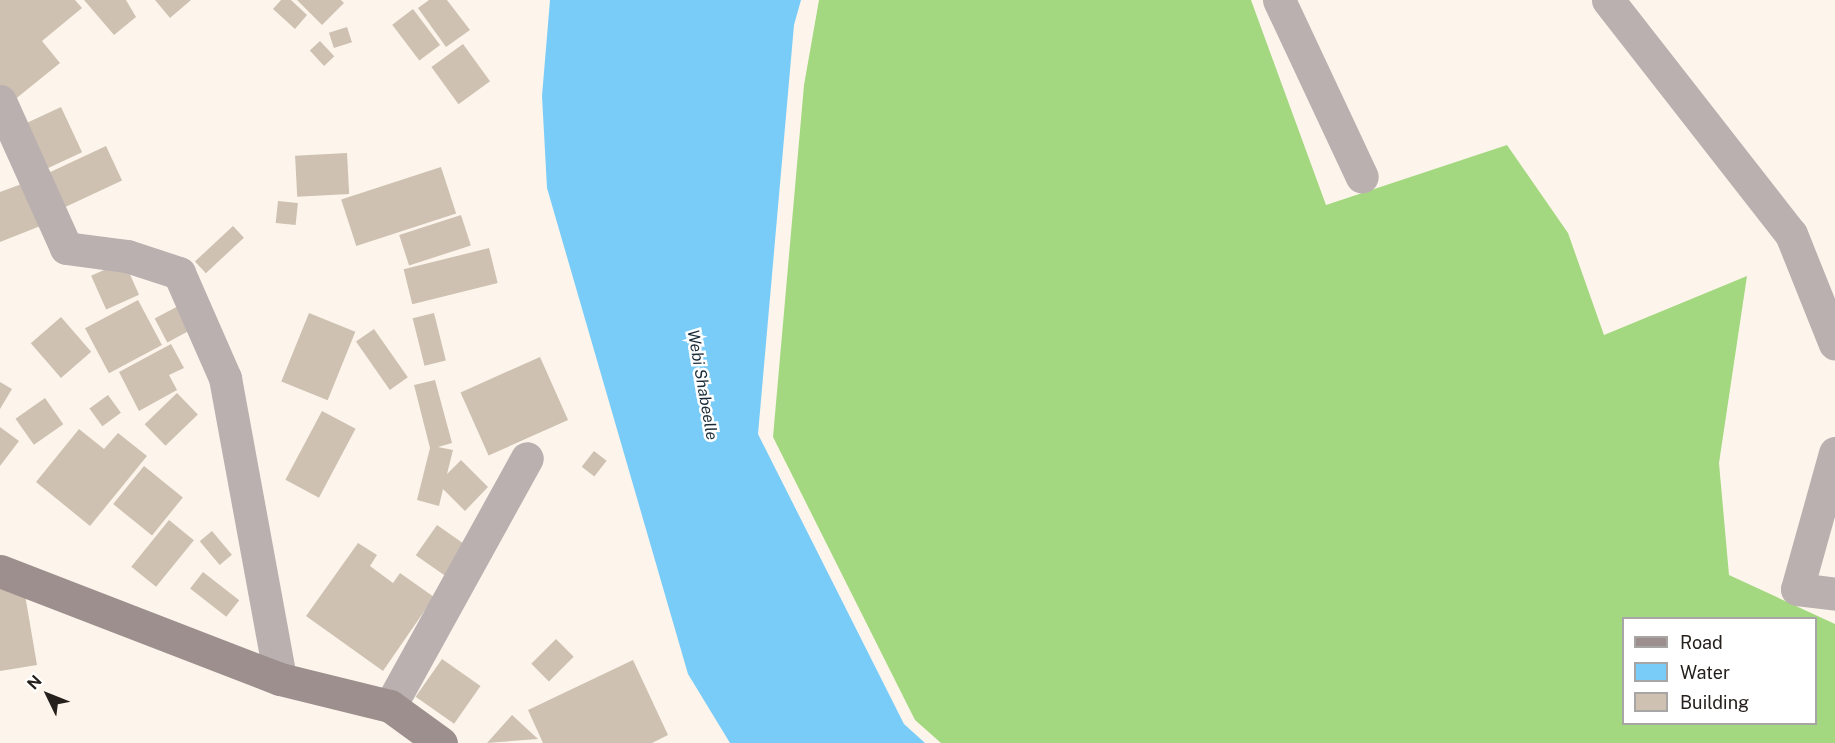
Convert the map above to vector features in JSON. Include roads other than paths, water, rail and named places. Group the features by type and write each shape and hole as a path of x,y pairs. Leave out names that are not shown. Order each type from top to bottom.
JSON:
{"street":[{"path":"1279,0 1362,177"},
{"path":"1608,0 1791,234 1835,344"},
{"path":"0,100 11,157 66,248 127,256 178,273 225,378 280,679"},
{"path":"1835,453 1797,589 1835,594"},
{"path":"390,706 527,458"},
{"path":"0,571 280,679 390,706 441,743"}],"water":[{"name":"Webi Shabeelle","path":"550,0 801,0 794,25 758,434 904,724 925,743 730,743 688,674 547,188 542,96"}]}
